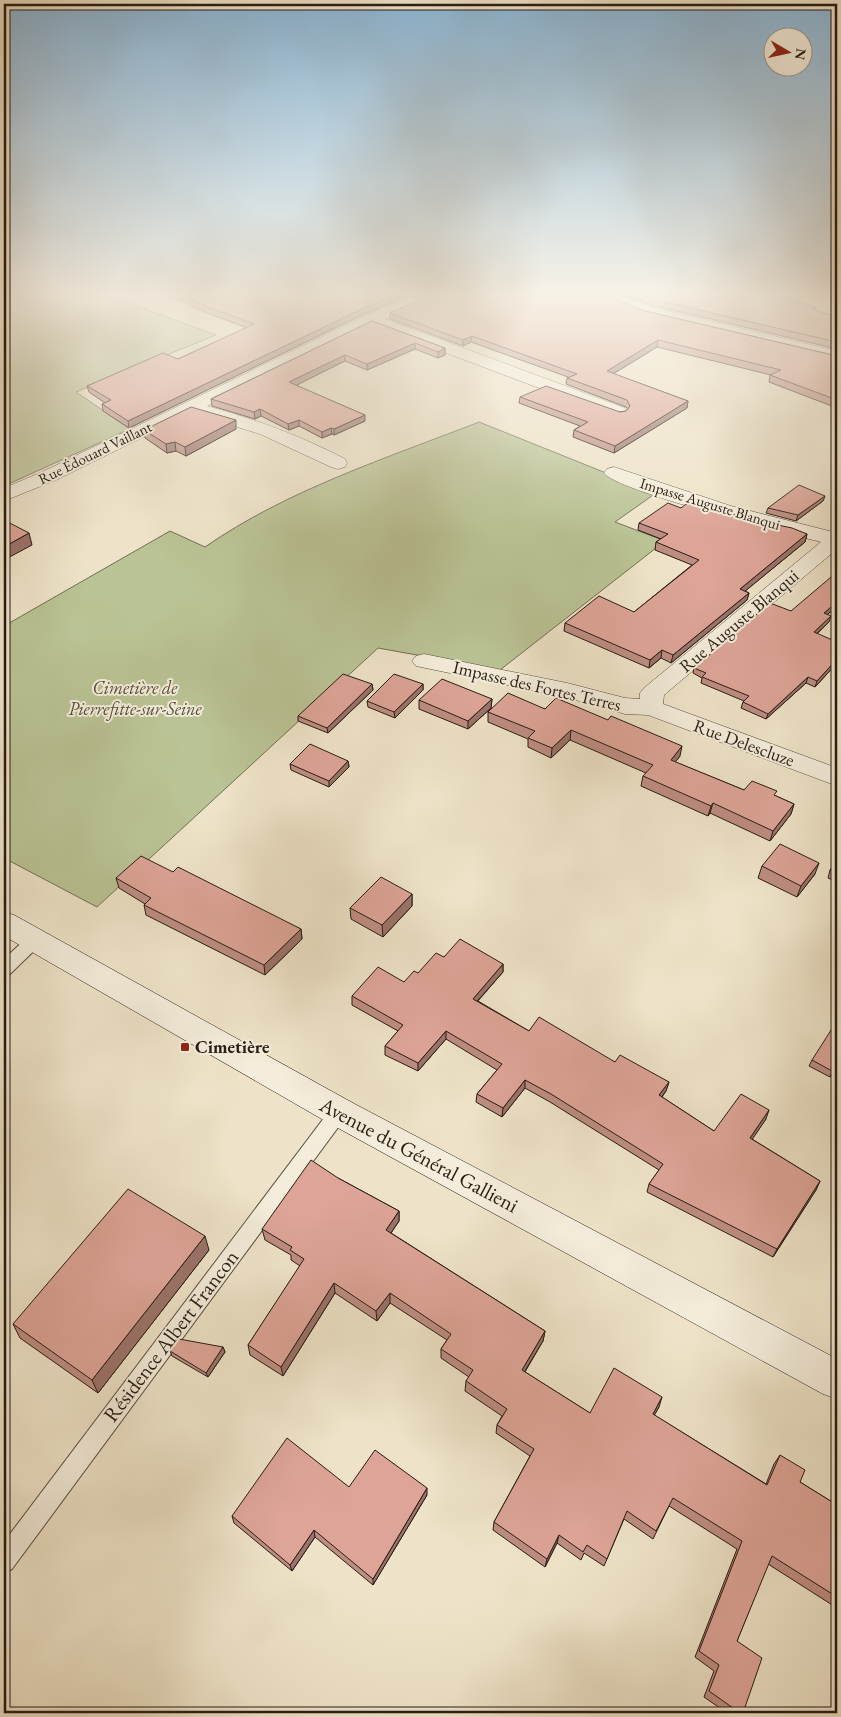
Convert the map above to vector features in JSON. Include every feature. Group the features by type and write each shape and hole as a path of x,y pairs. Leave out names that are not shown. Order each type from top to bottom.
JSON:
{"street":[{"name":"Rue Édouard Vaillant","path":"4,495 49,476 259,374"},
{"path":"518,374 619,412"},
{"path":"191,407 230,417 321,454 338,463"},
{"name":"Impasse Auguste Blanqui","path":"614,474 647,487 731,513 837,539"},
{"name":"Rue Auguste Blanqui","path":"651,708 652,693 837,539"},
{"name":"Impasse des Fortes Terres","path":"424,661 567,690 626,706 651,708"},
{"name":"Rue Delescluze","path":"651,708 837,778"},
{"name":"Avenue du Général Gallieni","path":"4,923 339,1112 837,1380"}],"lane":[{"path":"4,970 35,940"},
{"name":"Résidence Albert Francon","path":"4,1561 339,1112"}],"green space":[{"path":"4,374 120,374 76,392 130,429 4,486"},
{"name":"Cimetière de Pierrefitte-sur-Seine","path":"479,422 656,493 615,522 665,541 500,670 378,648 97,907 4,858 4,626 170,531 205,547 269,508 303,492 373,462"}],"building":[{"path":"114,374 226,374 128,421 102,404 111,400 87,386"},
{"path":"262,374 305,374 289,382 365,415 334,429 331,428 322,432 299,420 288,424 260,409 254,412 211,399"},
{"path":"577,374 615,374 688,401 615,446 574,430 588,422 520,397 546,386 620,412 626,411 630,406 627,400 567,378"},
{"path":"837,374 837,400 770,375"},
{"path":"191,407 236,420 185,447 175,442 166,444 144,430"},
{"path":"799,485 825,496 798,515 768,508"},
{"path":"690,501 749,519 792,528 807,534 740,589 749,593 673,655 662,650 650,660 565,623 599,596 634,612 699,560 656,542 668,534 639,523 668,503 681,508"},
{"path":"4,520 29,533 4,547"},
{"path":"837,572 837,602 824,613 831,616 814,632 837,642 837,647 832,654 837,656 837,659 817,681 808,677 768,714 743,702 749,696 702,677 706,673 694,668 770,603 791,611"},
{"path":"343,674 372,684 327,728 298,716"},
{"path":"394,674 423,684 394,712 367,701"},
{"path":"442,679 492,699 468,721 419,700"},
{"path":"508,693 545,709 556,698 608,720 611,716 682,746 671,760 744,790 752,781 777,791 774,795 794,804 773,831 713,803 711,806 643,776 653,765 571,730 552,748 528,738 535,731 488,712"},
{"path":"310,744 348,761 329,781 290,764"},
{"path":"780,844 819,863 801,886 762,866"},
{"path":"141,856 173,872 178,867 301,929 264,965 144,905 151,898 116,878"},
{"path":"837,861 837,873 830,870"},
{"path":"381,877 412,894 382,925 350,908"},
{"path":"460,939 503,964 473,999 529,1031 539,1017 615,1062 620,1055 669,1082 659,1095 714,1131 741,1094 769,1110 750,1138 820,1181 777,1249 649,1184 663,1164 551,1094 525,1080 503,1108 477,1094 502,1064 446,1031 418,1063 385,1046 403,1025 352,996 378,967 404,982 414,971 418,973 436,953 444,957"},
{"path":"833,1027 837,1029 837,1064 832,1071 812,1060"},
{"path":"311,1160 338,1178 399,1211 386,1230 545,1331 522,1370 590,1413 614,1368 662,1397 653,1414 767,1485 780,1455 805,1470 800,1482 837,1505 837,1597 772,1556 737,1641 762,1658 743,1713 740,1713 709,1691 719,1665 699,1651 742,1541 673,1498 656,1531 627,1511 607,1559 587,1545 583,1552 559,1535 547,1559 494,1522 534,1449 497,1425 507,1409 466,1381 473,1370 441,1349 451,1334 390,1293 376,1311 334,1283 281,1367 248,1345 304,1259 290,1250 292,1247 262,1229"},
{"path":"128,1189 205,1236 92,1380 13,1324"},
{"path":"179,1339 223,1347 206,1373 170,1351"},
{"path":"287,1438 349,1487 375,1450 427,1488 373,1579 314,1530 290,1565 232,1516"}],"place":[{"name":"Cimetière","path":"185,1047"}]}
